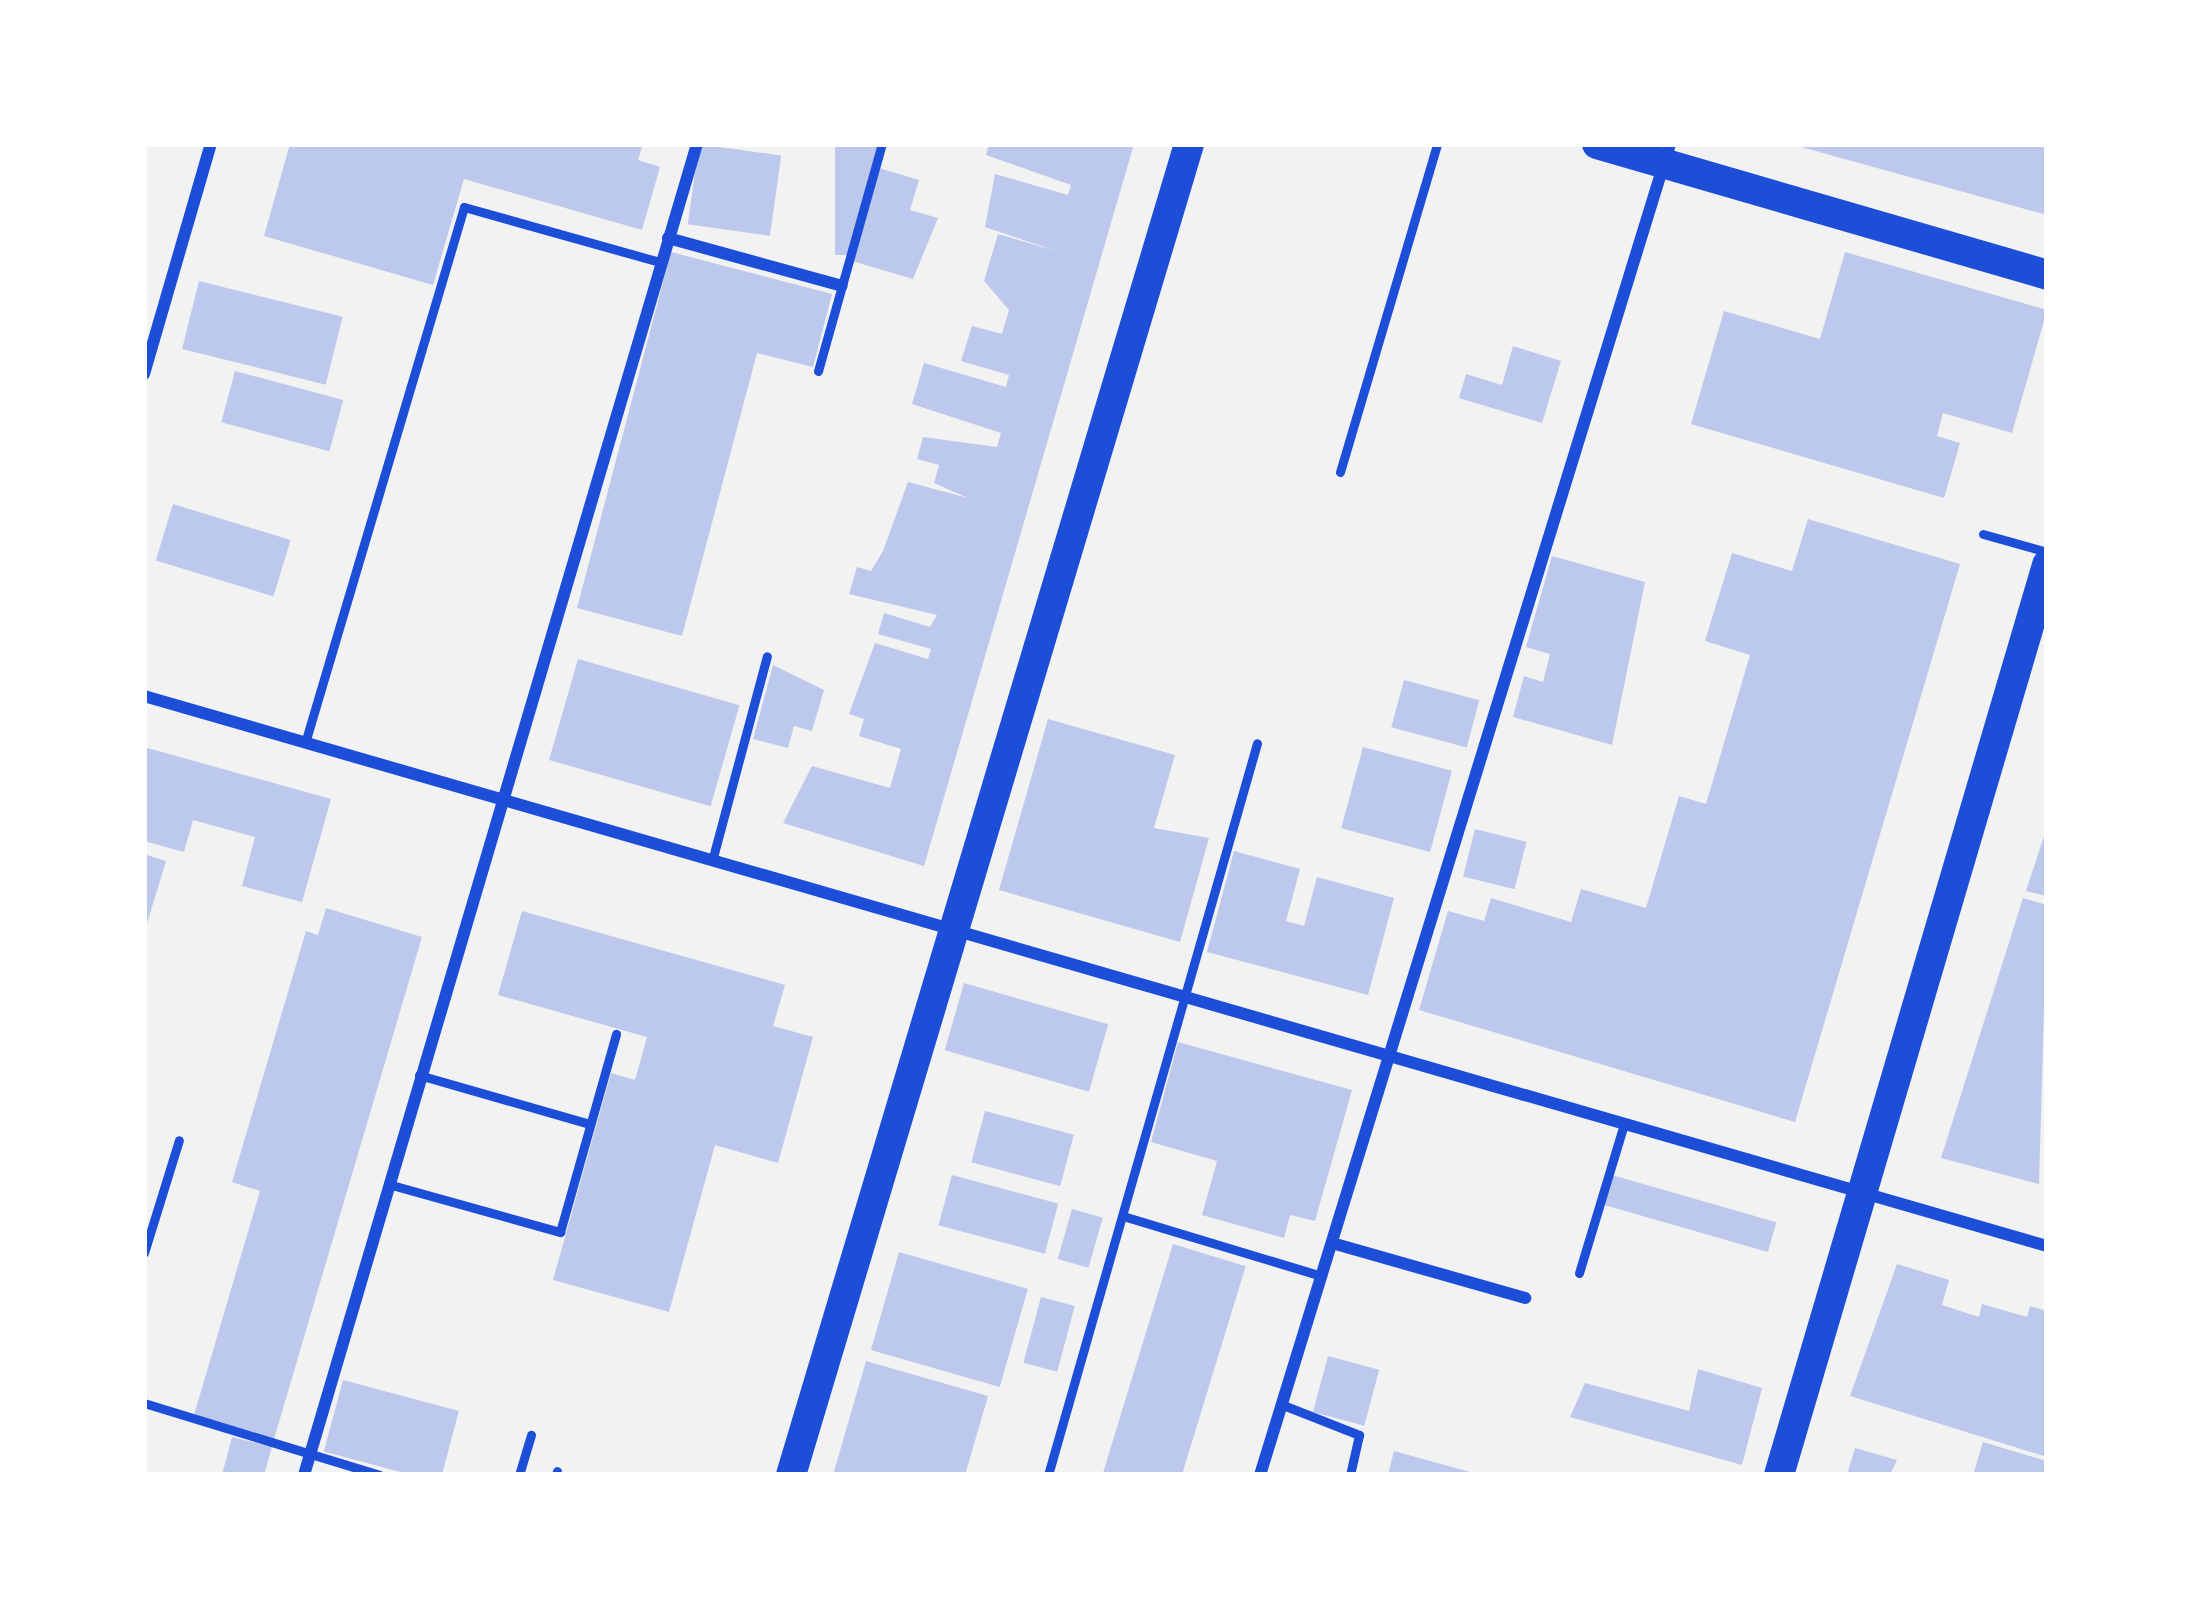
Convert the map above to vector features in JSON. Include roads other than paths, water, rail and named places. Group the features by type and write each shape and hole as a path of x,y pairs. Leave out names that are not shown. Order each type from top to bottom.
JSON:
{"main road":[{"path":"790,1475 1189,144"},
{"path":"1597,144 1667,154 2047,275"},
{"path":"1779,1475 2047,565"}],"street":[{"path":"144,374 211,144"},
{"path":"304,1475 499,798 698,144"},
{"path":"1260,1475 1394,1057 1667,154"},
{"path":"668,238 842,286"},
{"path":"144,696 2047,1246"},
{"path":"1332,1244 1526,1298"}],"lane":[{"path":"818,370 883,144"},
{"path":"1340,472 1437,144"},
{"path":"305,742 464,206 660,262"},
{"path":"1983,534 2047,552"},
{"path":"712,861 767,656"},
{"path":"1048,1475 1256,743"},
{"path":"388,1184 560,1232 616,1034"},
{"path":"419,1075 590,1124"},
{"path":"1579,1273 1624,1124"},
{"path":"144,1253 179,1141"},
{"path":"1124,1216 1322,1276"},
{"path":"144,1403 380,1475"},
{"path":"1282,1405 1359,1435 1349,1475"},
{"path":"519,1475 531,1435"}]}
